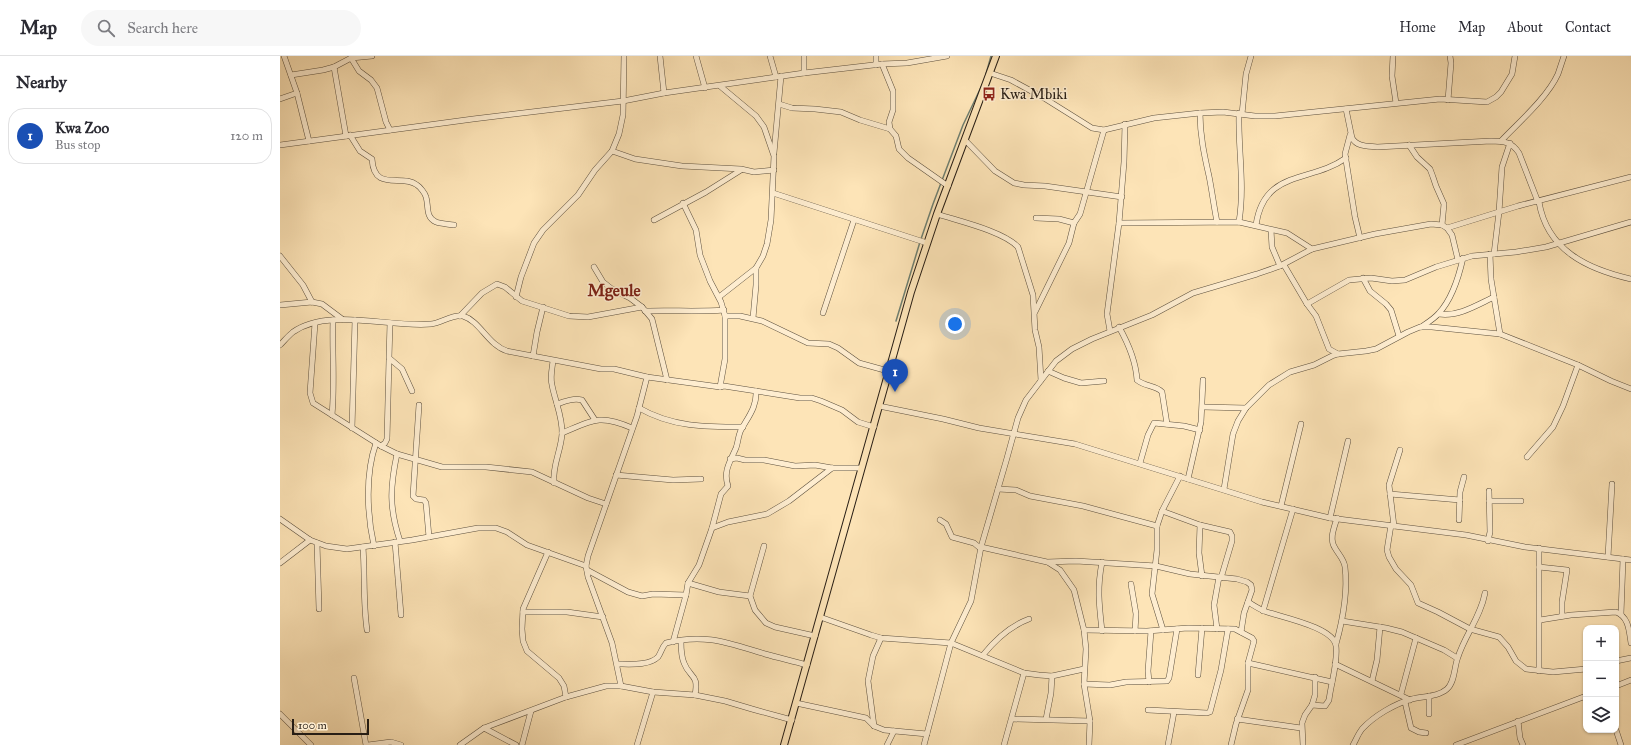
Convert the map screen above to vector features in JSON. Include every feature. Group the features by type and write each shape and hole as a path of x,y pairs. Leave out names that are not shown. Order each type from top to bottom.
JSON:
{"main road":[{"path":"784,745 911,292 937,214 996,56"}],"street":[{"path":"284,56 297,93 309,141"},
{"path":"291,75 334,67 351,58 372,56"},
{"path":"516,297 527,258 537,238 578,195 595,170 612,151 619,134 623,115 624,56"},
{"path":"660,56 664,93"},
{"path":"696,56 705,88"},
{"path":"719,297 756,268 763,256 767,244 772,220 774,156 779,104 779,77 770,56"},
{"path":"804,56 804,73"},
{"path":"876,56 876,65"},
{"path":"280,145 623,101 664,93 804,73 882,64 906,63 947,56"},
{"path":"1239,222 1243,189 1238,136 1246,74 1251,56"},
{"path":"1393,56 1392,76 1396,103"},
{"path":"1448,100 1451,63 1450,56"},
{"path":"990,73 1011,80 1044,98 1092,128 1104,130 1154,118 1200,113 1241,113 1255,116 1275,116 1440,99 1487,102 1496,97 1512,74 1515,56"},
{"path":"1501,141 1551,86 1558,74 1564,56"},
{"path":"351,58 359,72 373,82 390,130"},
{"path":"882,64 893,92 893,110 889,122 890,129 896,136 899,148 908,158 948,186"},
{"path":"334,67 348,136 360,151 372,159 374,171 382,178 390,181 414,183 426,196 428,212 431,218 436,222 454,225"},
{"path":"720,86 756,116 764,127 774,156"},
{"path":"280,99 297,93"},
{"path":"779,104 796,109 815,109 841,112 860,120 890,129"},
{"path":"1346,109 1350,134 1354,142 1360,145 1377,147 1501,141 1510,143 1519,153 1539,202 1540,211 1547,227 1559,245 1573,257 1590,266 1619,276 1631,278"},
{"path":"1200,113 1200,130 1203,151 1217,222"},
{"path":"1110,331 1107,314 1122,198 1125,124"},
{"path":"1035,313 1069,243 1074,223 1080,214 1104,130"},
{"path":"1350,134 1347,144 1346,158 1360,238"},
{"path":"965,140 995,171 1014,183 1045,186 1086,193 1100,193 1122,198"},
{"path":"1500,334 1491,279 1492,254 1499,212 1502,167 1510,143"},
{"path":"1224,490 1233,434 1238,421 1246,408 1269,385 1278,378 1290,372 1314,365 1338,354 1376,349 1420,327 1438,314 1454,286 1460,272 1460,259 1452,235 1445,226 1444,204 1430,169 1417,157 1409,145"},
{"path":"612,151 635,159 682,166 742,169 754,172 774,170"},
{"path":"1256,225 1260,206 1265,197 1272,190 1296,178 1329,168 1346,158"},
{"path":"654,220 683,203 706,192 742,169"},
{"path":"924,745 951,643 971,601 980,547 1018,418 1026,400 1056,361 1072,349 1119,327 1152,315 1193,293 1258,274 1282,265 1312,249 1431,224 1445,226 1631,177"},
{"path":"773,193 927,243"},
{"path":"683,203 696,230 700,255 710,281 724,310 725,359 720,387"},
{"path":"937,214 981,228 1013,241 1018,247 1024,261 1033,295 1041,380"},
{"path":"1036,218 1074,223"},
{"path":"822,313 854,220"},
{"path":"1119,223 1239,222 1287,233 1312,249"},
{"path":"1307,304 1341,283 1349,280 1362,278 1405,280 1460,259 1559,245 1631,222"},
{"path":"1271,230 1272,248 1316,316 1329,349 1338,354"},
{"path":"280,256 303,285 312,302"},
{"path":"594,268 603,282 612,289 630,298 644,309 652,319 667,380"},
{"path":"753,318 756,268"},
{"path":"1362,278 1370,291 1391,310 1400,336"},
{"path":"280,345 293,332 302,327 314,323 333,320 342,319 390,323 432,324 460,316 482,293 496,284 505,287 522,301 579,317 644,309 696,312 724,310"},
{"path":"1438,314 1446,315 1456,313 1494,297"},
{"path":"280,305 312,302 322,304 342,319"},
{"path":"533,356 543,307"},
{"path":"460,316 470,320 499,349 553,361 601,369 614,369 647,377 720,387 724,386 800,398 812,398 842,410 858,422 874,427"},
{"path":"725,316 753,318 762,321 808,342 829,344 838,348 859,363 888,371"},
{"path":"332,415 334,394 332,350 333,320"},
{"path":"352,428 355,320"},
{"path":"314,323 310,398 313,403 379,445 397,454 442,467 486,467 532,472 588,498 606,504"},
{"path":"374,546 369,526 368,504 372,458 379,445 385,443 387,438 390,323"},
{"path":"1119,327 1129,345 1138,380 1142,385 1159,388 1162,392 1167,424"},
{"path":"1420,327 1500,334 1578,365 1631,389"},
{"path":"389,360 402,370 412,391"},
{"path":"553,361 551,374 552,386 562,433 553,476 554,483"},
{"path":"1527,457 1553,427 1563,406 1578,365"},
{"path":"1048,371 1080,383 1104,381"},
{"path":"621,686 612,643 595,596 587,568 588,556 639,408 647,377"},
{"path":"1188,479 1200,430 1203,407 1203,380"},
{"path":"673,642 688,583 699,565 712,528 720,494 728,486 726,479 730,460 736,448 740,432 756,400 756,391"},
{"path":"557,404 567,400 582,400 595,420"},
{"path":"419,405 417,460 413,496 416,499 424,500 426,503 429,537"},
{"path":"879,406 1014,434 1075,444 1262,502 1330,518 1466,535 1539,548 1631,560"},
{"path":"1203,407 1246,408"},
{"path":"639,408 660,419 678,423 743,427"},
{"path":"562,433 595,420 606,419 632,428"},
{"path":"1140,463 1152,424 1167,424 1200,430"},
{"path":"1281,506 1301,424"},
{"path":"1330,518 1348,441"},
{"path":"1400,450 1392,473 1390,485 1393,525 1387,550 1396,569 1411,585 1418,603 1470,629 1499,637 1508,647 1520,666 1526,669 1553,672 1583,669"},
{"path":"397,454 390,500 397,542 401,616"},
{"path":"730,460 737,458 745,460 764,460 795,466 815,465 832,468 861,468"},
{"path":"712,528 728,522 767,514 789,501 832,468"},
{"path":"616,474 673,480 701,479"},
{"path":"1163,630 1153,600 1152,586 1156,566 1157,526 1162,512 1180,476"},
{"path":"1459,520 1460,500 1464,477"},
{"path":"1608,557 1612,484"},
{"path":"998,489 1016,490 1030,496 1083,506 1157,526"},
{"path":"1488,491 1490,532 1488,540"},
{"path":"1390,494 1460,500"},
{"path":"1489,501 1521,501"},
{"path":"1263,610 1293,509"},
{"path":"1162,512 1200,525 1228,531 1231,534 1232,541 1220,577 1214,605 1217,618 1217,629"},
{"path":"1312,705 1321,706 1327,704 1335,664 1336,644 1345,602 1345,566 1343,559 1335,548 1332,539 1337,518"},
{"path":"280,519 316,543 346,549 374,546 478,528 496,528 507,532 527,544 587,568 628,592 642,596 653,594 686,595"},
{"path":"940,520 946,524 952,537 974,543 980,547 1047,562 1076,561 1156,566 1202,576 1237,579 1249,583 1252,590 1244,613 1241,632"},
{"path":"1200,525 1199,553 1202,576"},
{"path":"280,563 310,540"},
{"path":"316,543 319,609"},
{"path":"764,546 750,596 755,610 766,623 775,627 815,636"},
{"path":"363,547 365,572 363,597 367,630"},
{"path":"1539,548 1540,671"},
{"path":"548,552 523,612 522,629 527,651 559,678 564,686 566,698"},
{"path":"1623,559 1621,614 1627,624 1631,643"},
{"path":"1047,562 1060,570 1074,590 1084,630 1086,649 1084,684 1090,721 1089,745"},
{"path":"1102,562 1098,595 1102,630"},
{"path":"1539,567 1567,570 1562,602 1562,616"},
{"path":"688,583 719,592 750,596"},
{"path":"1131,584 1136,614 1135,631"},
{"path":"1352,745 1362,728 1377,716 1407,701 1440,693 1447,689 1451,684 1457,658 1483,603 1485,592"},
{"path":"1248,602 1263,610 1316,628 1333,638 1336,644"},
{"path":"1540,620 1610,611 1621,614"},
{"path":"523,612 567,612 603,617"},
{"path":"820,617 871,636 881,638 951,643 1024,673 1052,676 1084,669"},
{"path":"983,656 998,639 1016,625 1029,619"},
{"path":"1342,621 1380,627 1416,638 1444,650 1457,658"},
{"path":"1372,681 1377,660 1380,627"},
{"path":"1084,630 1151,631 1202,628 1235,629 1252,638 1254,642 1248,663 1248,690 1237,719 1231,745"},
{"path":"1198,675 1202,628"},
{"path":"1084,684 1110,685 1126,682 1166,682 1169,678 1177,629"},
{"path":"1148,710 1210,712 1221,670 1228,629"},
{"path":"1149,682 1148,671 1151,631"},
{"path":"874,726 868,681 873,656 881,638"},
{"path":"1401,694 1416,638"},
{"path":"617,664 635,664 650,661 657,657 664,645 694,639 715,640 735,644 807,665"},
{"path":"681,641 684,665 697,682 695,695"},
{"path":"1619,660 1631,658"},
{"path":"1248,663 1316,677 1332,682"},
{"path":"1335,664 1401,694 1407,701 1411,728 1419,732 1426,733"},
{"path":"1004,745 1024,673"},
{"path":"1046,719 1051,692 1052,676"},
{"path":"1303,745 1302,728 1304,716 1312,705 1315,695 1316,677"},
{"path":"354,678 367,745 391,742 401,745"},
{"path":"1619,685 1631,680"},
{"path":"460,745 484,728 566,698 606,686 621,686 653,692 695,695 725,701 752,710 792,720"},
{"path":"637,745 653,692"},
{"path":"1429,696 1429,714"},
{"path":"1456,745 1583,697"},
{"path":"796,703 860,716 866,718 874,726 884,730 927,734"},
{"path":"522,745 531,711"},
{"path":"1168,745 1174,712"},
{"path":"280,714 311,745"},
{"path":"1012,719 1090,721"},
{"path":"1237,719 1302,728"},
{"path":"1518,721 1520,738 1523,745"},
{"path":"484,728 516,745"},
{"path":"887,745 894,731"},
{"path":"1617,733 1621,745"}],"waterway":[{"path":"986,74 991,56"},
{"path":"921,239 963,125 984,81"},
{"path":"896,321 920,242"}],"place":[{"name":"Kwa Mbiki","path":"989,94"},
{"name":"Kwa Zoo","path":"895,392"}],"district":[{"name":"Mgeule","path":"614,290"}]}
